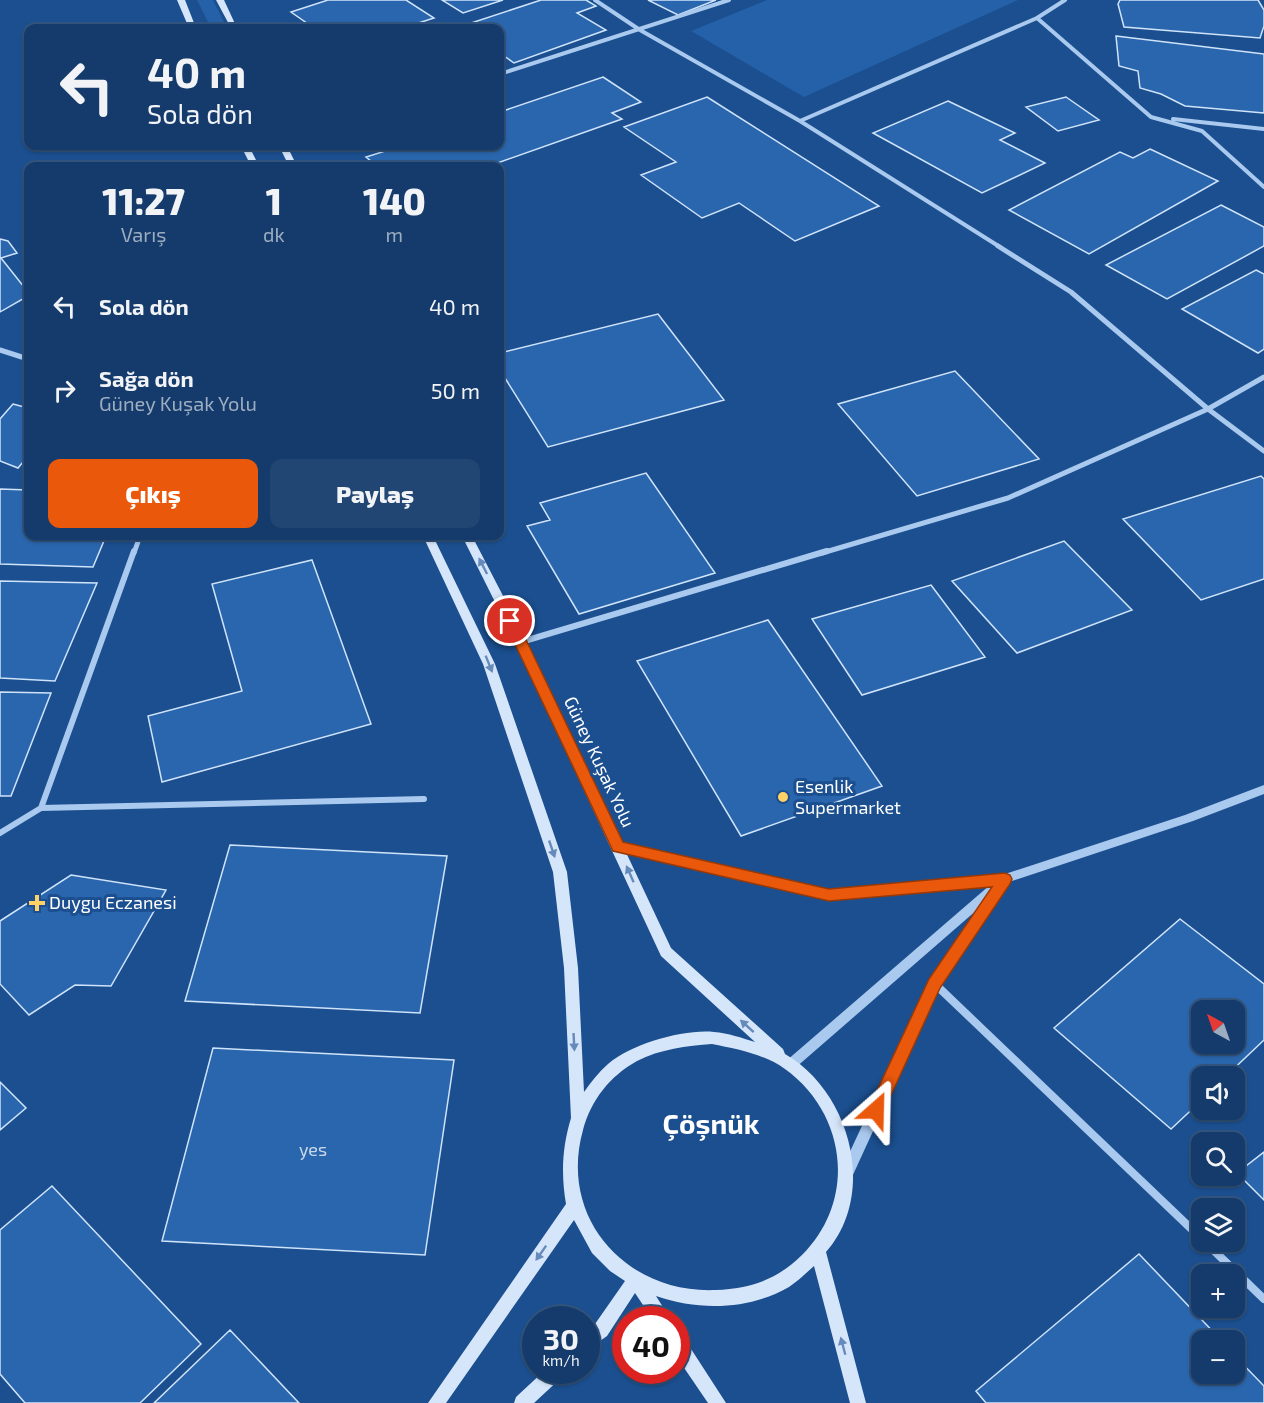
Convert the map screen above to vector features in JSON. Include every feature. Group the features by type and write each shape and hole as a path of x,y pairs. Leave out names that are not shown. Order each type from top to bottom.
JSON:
{"main road":[{"path":"181,0 191,24"},
{"path":"220,0 232,24"},
{"path":"430,540 489,664 560,872 571,968 578,1117 569,1160 575,1205 597,1247 635,1279 653,1306"},
{"name":"Güney Kuşak Yolu","path":"469,540 521,642 666,952 821,1094 840,1132 847,1173 840,1215 818,1252 781,1283 734,1299 682,1298 635,1279"},
{"path":"578,1117 600,1082 631,1057 670,1042 712,1038 753,1046 790,1065"},
{"path":"435,1403 575,1205"},
{"path":"818,1252 858,1403"},
{"path":"600,1331 635,1279"},
{"path":"690,1362 718,1403"},
{"path":"522,1403 542,1384"}],"street":[{"path":"595,0 640,30 800,121 1071,292 1208,409 1264,451"},
{"path":"504,73 729,0"},
{"path":"800,121 1038,18 1065,0"},
{"path":"1038,18 1151,117 1202,131 1264,187"},
{"path":"1151,117 1264,129"},
{"path":"0,350 24,358"},
{"path":"521,642 1008,498 1208,409 1264,377"},
{"path":"42,808 139,540"},
{"path":"618,846 829,895 1005,879 1189,818 1264,789"},
{"path":"0,833 42,808 424,799"},
{"path":"847,1173 934,984 1005,879"},
{"path":"790,1065 1005,879"},
{"path":"934,984 1191,1229"},
{"path":"1215,1252 1264,1299"}],"shaded area":[{"path":"197,0 213,0 225,24 209,24"},
{"path":"767,0 1018,0 804,97 691,31"}],"building":[{"path":"328,0 406,0 434,18 415,24 308,24 291,12"},
{"path":"442,0 503,0 463,13"},
{"path":"541,0 586,0 596,6 577,13 606,30 514,63 504,56 504,24 468,24"},
{"path":"648,0 716,0 678,15"},
{"path":"1120,0 1258,0 1264,10 1264,26 1260,38 1124,27 1118,4"},
{"path":"1116,36 1264,54 1264,113 1185,106 1161,94 1140,88 1138,71 1119,66"},
{"path":"603,77 641,102 612,113 622,119 500,162 372,162 366,157 388,150 504,150 504,111"},
{"path":"707,97 879,206 795,241 739,203 702,218 641,175 676,162 624,127"},
{"path":"1066,97 1099,120 1058,131 1026,107"},
{"path":"948,101 1015,133 1000,140 1045,163 982,193 873,133"},
{"path":"1150,149 1218,181 1089,254 1009,210 1120,152 1133,158"},
{"path":"1221,205 1264,227 1264,246 1167,299 1106,265"},
{"path":"0,239 8,241 17,253 1,258 24,287 24,298 0,312"},
{"path":"1256,270 1264,274 1264,349 1258,353 1182,309"},
{"path":"658,314 724,400 548,447 504,376 504,352"},
{"path":"955,371 1039,459 917,496 838,404"},
{"path":"13,404 24,407 24,461 18,468 0,461 0,419"},
{"path":"646,473 715,573 579,614 527,526 550,520 540,503"},
{"path":"1261,476 1264,479 1264,579 1201,600 1123,519"},
{"path":"0,489 24,490 24,540 104,540 93,567 0,564"},
{"path":"1064,541 1132,610 1017,653 952,581"},
{"path":"312,560 371,724 162,782 148,716 242,691 212,584"},
{"path":"0,581 97,583 55,681 0,678"},
{"path":"931,585 985,657 862,695 812,619"},
{"path":"768,620 882,786 741,836 637,661"},
{"path":"0,692 51,693 11,796 0,796"},
{"path":"230,845 447,856 420,1013 185,1001"},
{"path":"71,875 166,890 111,986 75,985 29,1015 0,984 0,921"},
{"path":"1180,919 1264,984 1264,1040 1237,1066 1191,1066 1191,1110 1171,1129 1054,1028"},
{"path":"213,1048 454,1060 425,1255 162,1241"},
{"path":"0,1082 26,1108 0,1130"},
{"path":"1264,1152 1264,1200 1245,1181 1245,1167"},
{"path":"52,1186 201,1344 140,1403 25,1403 0,1374 0,1230"},
{"path":"1139,1254 1191,1309 1191,1318 1200,1318 1212,1330 1191,1330 1191,1384 1245,1384 1245,1366 1264,1386 1264,1403 986,1403 976,1391"},
{"path":"230,1330 299,1403 154,1403"}],"place":[{"name":"Esenlik Supermarket","path":"783,797"},
{"name":"Duygu Eczanesi","path":"37,903"}],"district":[{"name":"Çöşnük","path":"711,1124"}],"route":[{"path":"510,621 618,846 829,895 1005,879 934,984 876,1110"}]}
